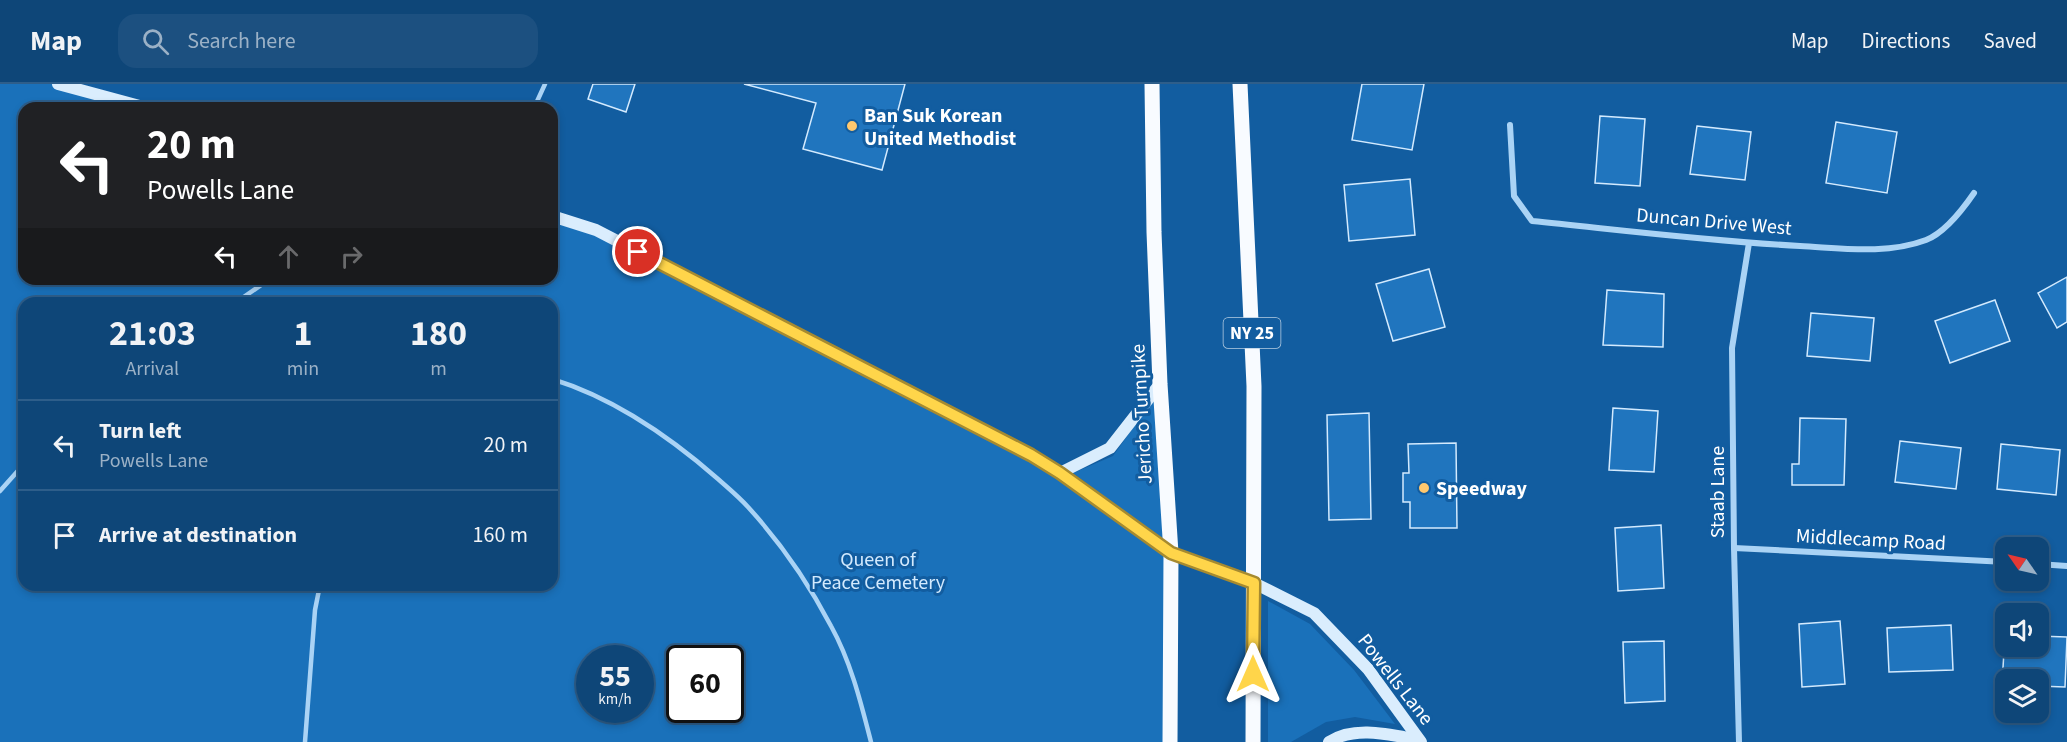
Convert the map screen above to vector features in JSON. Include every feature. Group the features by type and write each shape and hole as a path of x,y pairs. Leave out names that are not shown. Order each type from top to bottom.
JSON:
{"main road":[{"name":"Jericho Turnpike","path":"1152,84 1154,232 1160,384 1171,553 1170,742"},
{"name":"NY 25","path":"1240,84 1254,386 1253,742"}],"street":[{"path":"58,84 125,102"},
{"name":"Duncan Drive West","path":"1510,125 1514,196 1532,220 1749,243 1871,250 1910,245 1929,239 1960,213 1974,193"},
{"name":"Powells Lane","path":"558,218 596,230 1031,455 1060,473 1171,553 1254,583 1314,614 1368,669 1420,741"},
{"name":"Staab Lane","path":"1739,742 1732,348 1749,243"},
{"path":"1060,473 1110,448 1160,384"},
{"name":"Middlecamp Road","path":"1734,548 1995,561"},
{"path":"2049,565 2067,566"},
{"path":"1329,742 1339,735 1378,732 1420,741"}],"lane":[{"path":"537,102 545,84"},
{"path":"244,297 261,285"},
{"path":"558,381 628,412 697,461 748,506 792,562 832,627 857,689 871,742"},
{"path":"0,491 18,471"},
{"path":"305,742 315,610 319,591"}],"green space":[{"name":"Queen of Peace Cemetery","path":"0,84 58,84 125,102 18,102 18,285 558,285 558,218 596,230 1031,455 1171,553 1170,742 0,742"},
{"path":"1156,396 1163,540 1073,473 1113,456"},
{"path":"1268,601 1310,624 1354,670 1395,724 1355,717 1326,722 1291,742 1268,742"}],"building":[{"path":"593,84 635,84 626,112 588,99"},
{"name":"Ban Suk Korean United Methodist","path":"744,84 905,84 882,170 803,149 816,103"},
{"path":"1362,84 1424,84 1412,150 1352,140"},
{"path":"1600,116 1645,119 1640,186 1595,183"},
{"path":"1836,122 1897,132 1887,193 1826,183"},
{"path":"1697,126 1751,132 1745,180 1690,174"},
{"path":"1410,179 1415,235 1349,241 1344,185"},
{"path":"1429,269 1445,327 1393,341 1376,284"},
{"path":"2067,277 2067,322 2057,328 2038,293"},
{"path":"1607,290 1664,294 1663,347 1603,345"},
{"path":"1995,300 2010,341 1950,363 1935,321"},
{"path":"1811,313 1874,318 1870,361 1807,356"},
{"path":"1613,408 1658,411 1654,472 1609,470"},
{"path":"1369,413 1371,519 1329,520 1327,415"},
{"path":"1800,418 1846,419 1844,485 1792,485 1792,464 1799,464"},
{"path":"1900,441 1961,448 1956,489 1895,482"},
{"path":"1456,443 1457,528 1410,528 1410,502 1403,502 1403,473 1409,473 1408,444"},
{"path":"2001,444 2060,450 2056,495 1997,489"},
{"path":"1661,525 1664,588 1618,591 1615,528"},
{"path":"1840,621 1845,684 1802,687 1799,624"},
{"path":"1951,625 1953,670 1889,672 1887,628"},
{"path":"2049,636 2067,637 2065,687 2049,686 2049,669 2003,669 2004,657 2049,657"},
{"path":"1664,641 1665,701 1625,703 1623,642"}],"place":[{"name":"Ban Suk Korean United Methodist","path":"852,126"},
{"name":"Speedway","path":"1424,488"}],"route":[{"path":"638,252 1031,455 1060,473 1171,553 1254,583 1253,674"}]}
